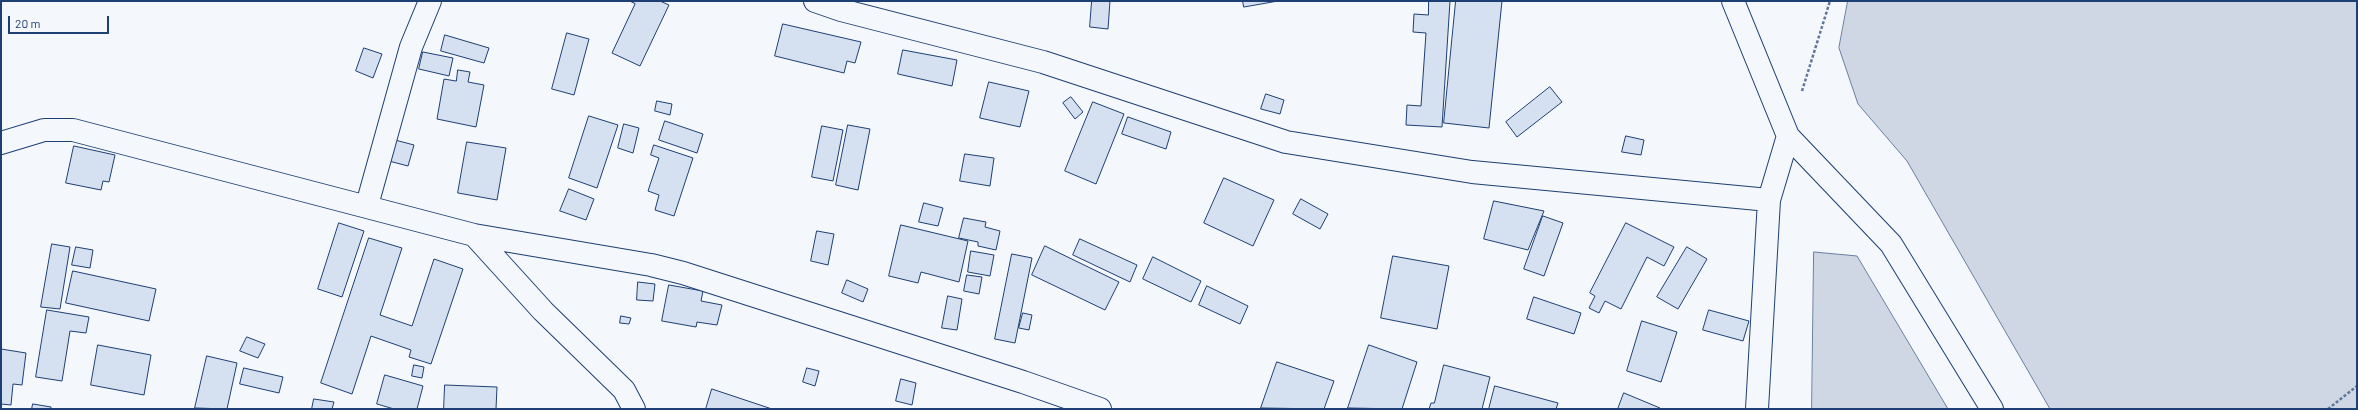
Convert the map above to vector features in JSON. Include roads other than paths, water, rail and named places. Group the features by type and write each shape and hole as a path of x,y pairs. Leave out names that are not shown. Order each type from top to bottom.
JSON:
{"street":[{"path":"367,205 411,47 430,1"},
{"path":"815,1 841,10 1043,62 1286,142 1472,172 1769,200"},
{"path":"1733,1 1788,136 1892,244 1992,409"},
{"path":"1,143 44,130 73,130 367,205 474,235 651,265 683,273 1023,382 1100,409"},
{"path":"1757,409 1769,200 1788,136"},
{"path":"474,235 543,311 624,390 634,409"}]}
